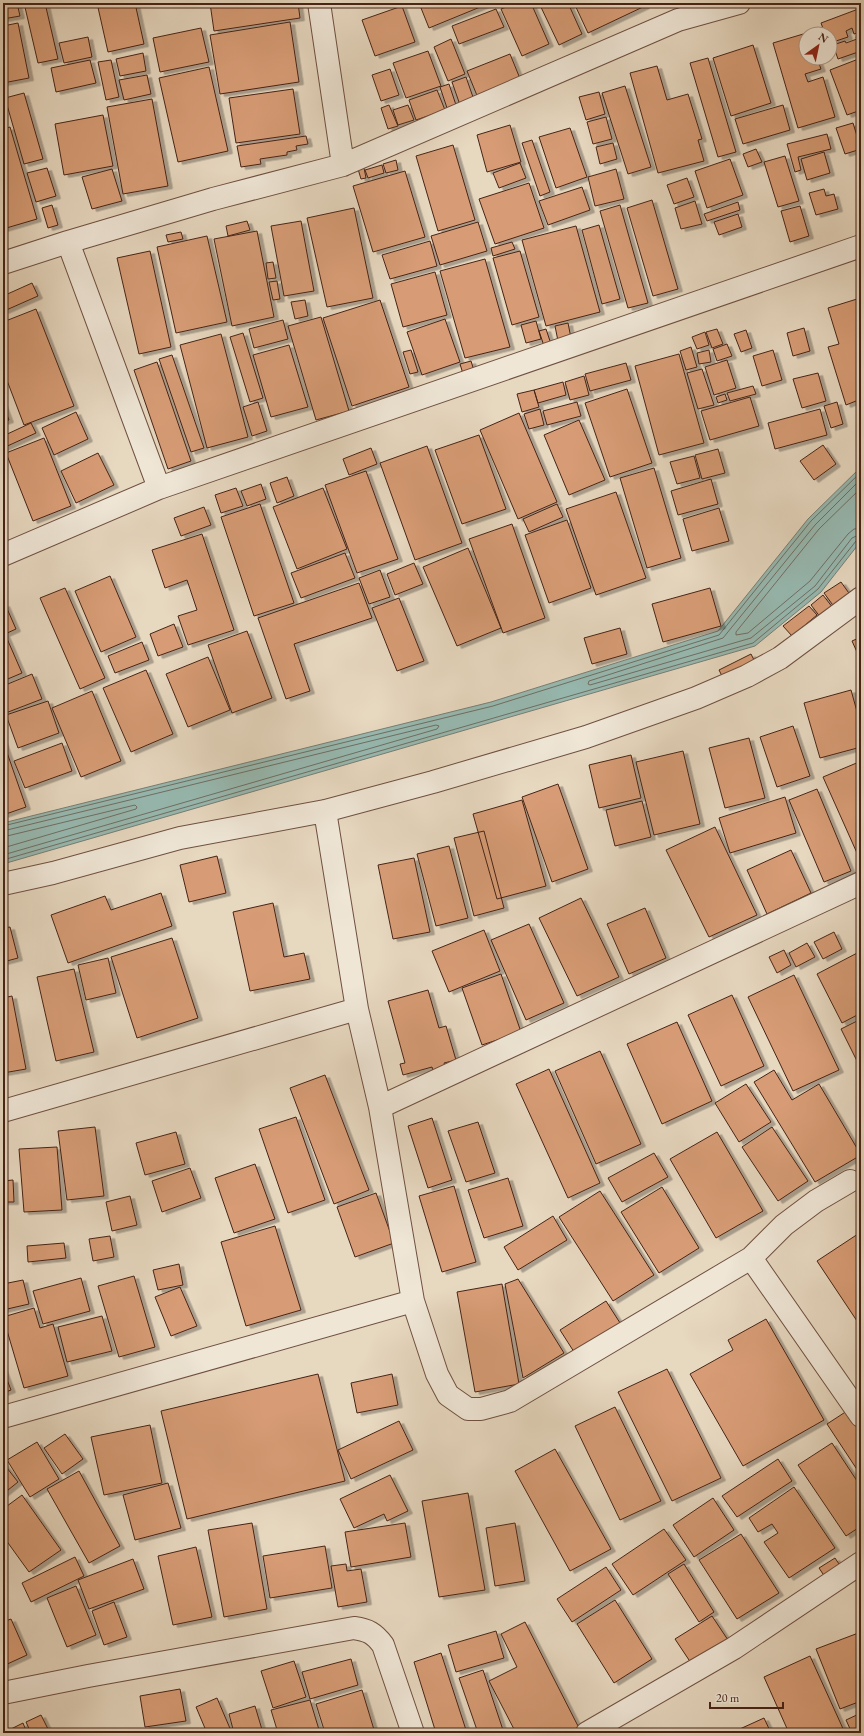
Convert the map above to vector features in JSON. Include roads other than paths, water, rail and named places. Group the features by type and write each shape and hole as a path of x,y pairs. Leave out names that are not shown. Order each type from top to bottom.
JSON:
{"street":[{"path":"319,3 343,165"},
{"path":"3,263 213,199 343,165 675,11 738,3"},
{"path":"68,242 159,488"},
{"path":"3,555 159,488 861,246"},
{"path":"3,884 53,873 180,838 325,811 434,782 586,737 696,698 747,676 780,658 861,598"},
{"path":"325,811 357,1009 380,1107 413,1301 437,1374 448,1395 468,1409 481,1409 510,1401 751,1258 784,1226 800,1213 816,1201 850,1181"},
{"path":"380,1107 861,883"},
{"path":"3,1111 357,1009"},
{"path":"751,1258 861,1416"},
{"path":"3,1417 413,1301"},
{"path":"587,1733 734,1648 861,1563"},
{"path":"3,1693 88,1676 354,1628 367,1630 376,1635 383,1645 413,1733"}],"water":[{"path":"861,467 861,541 821,592 755,646 3,864 3,823 491,702 718,631 808,519"}]}
